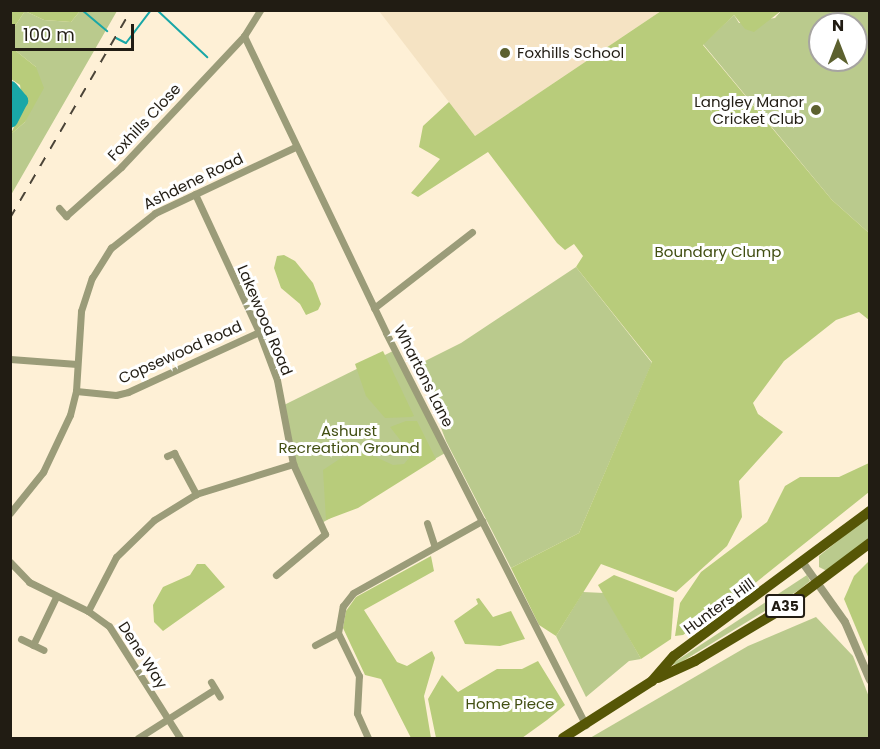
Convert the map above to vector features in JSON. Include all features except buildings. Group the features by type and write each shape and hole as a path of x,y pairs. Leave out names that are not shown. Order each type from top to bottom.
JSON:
{"main road":[{"name":"Hunters Hill","path":"652,681 674,656 803,563 870,511"},
{"name":"Hunters Hill","path":"586,725 652,681 695,661 819,584 870,543"},
{"name":"A35","path":"563,738 586,725"}],"street":[{"path":"244,36 260,10"},
{"name":"Whartons Lane","path":"244,36 295,147 374,308 586,725"},
{"name":"Foxhills Close","path":"58,208 66,216 121,167 244,36"},
{"name":"Ashdene Road","path":"10,513 58,446 76,392 81,311 103,259 136,226 195,194 295,147"},
{"name":"Lakewood Road","path":"195,194 259,332 277,380 292,464 325,534 276,575"},
{"path":"374,308 472,232"},
{"name":"Copsewood Road","path":"76,392 116,395 128,392 259,332"},
{"path":"10,359 77,364"},
{"path":"173,453 196,494"},
{"path":"88,611 114,561 130,540 196,494 292,464"},
{"path":"368,738 357,713 359,676 338,633 343,606 353,593 482,521"},
{"path":"427,523 435,547"},
{"name":"Dene Way","path":"10,562 28,581 88,611 118,636 180,738"},
{"path":"803,563 845,622 870,680"},
{"path":"33,645 56,597"},
{"path":"315,645 338,633"},
{"path":"21,639 45,650"},
{"path":"211,682 220,697"},
{"path":"138,738 215,689"}],"shaded area":[{"name":"Foxhills School","path":"379,11 661,11 475,136"}],"green space":[{"path":"11,10 80,11 71,22 44,20 25,11 11,32"},
{"name":"Langley Manor Cricket Club","path":"867,10 869,13 869,233 832,200 703,44 734,15 739,23 775,18 781,11"},
{"path":"25,11 44,20 71,22 80,11 117,11 11,195 11,134 25,122 36,67 11,47 11,32"},
{"name":"Boundary Clump","path":"661,11 781,11 754,32 745,29 734,15 703,45 832,200 869,233 869,320 859,312 836,320 784,361 753,403 758,414 783,432 739,481 742,517 727,546 676,592 601,564 556,636 539,625 511,568 579,533 652,362 576,267 583,256 574,244 565,250 557,243 488,152 418,197 411,193 440,159 419,147 423,126 449,102 475,136"},
{"path":"11,47 36,67 44,88 25,122 11,134 23,105 20,85 11,79"},
{"path":"284,255 295,261 313,283 321,304 318,310 306,315 300,304 281,288 274,268 277,256"},
{"path":"576,267 652,363 579,533 511,568 446,441 417,365 461,343"},
{"name":"Ashurst Recreation Ground","path":"395,350 447,452 320,524 299,483 282,406"},
{"path":"383,351 414,416 385,418 366,396 355,364"},
{"path":"406,421 417,421 436,459 358,508 326,520 323,470 341,458 367,453 393,465 404,464 409,458 408,450 390,427"},
{"path":"869,463 869,492 749,588 683,635 675,636 680,603 701,572 767,522 785,486 800,477 839,477"},
{"path":"869,516 869,539 827,571 819,567 819,556"},
{"path":"431,556 434,571 364,610 397,662 407,666 432,651 435,658 424,696 431,738 411,738 381,679 365,675 343,628 346,611 356,597"},
{"path":"869,561 869,659 844,599 854,576"},
{"path":"197,564 205,564 225,587 163,631 154,622 153,605 163,587 190,575"},
{"path":"614,575 674,598 671,639 641,659 598,585"},
{"path":"807,575 810,581 799,590 678,664 670,665"},
{"path":"583,592 604,593 641,659 629,661 586,697 556,636"},
{"path":"479,598 493,617 511,611 525,639 500,646 465,644 454,621 478,604 476,599"},
{"path":"816,617 853,656 869,697 869,738 590,738 748,646"},
{"name":"Home Piece","path":"538,661 565,705 547,720 522,738 436,738 428,699 442,675 458,692 497,669 522,669"}],"waterway":[{"path":"82,10 107,31"},
{"path":"116,38 126,43 151,10"},
{"path":"157,10 207,57"},
{"path":"10,88 20,100 10,120"}],"railway":[{"path":"10,218 131,10"}],"place":[{"name":"Foxhills School","path":"505,53"},
{"name":"Langley Manor Cricket Club","path":"816,110"}]}
